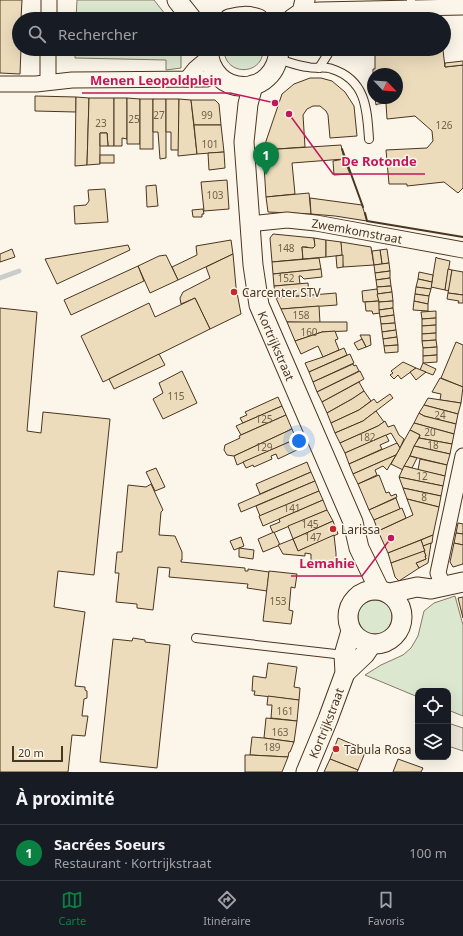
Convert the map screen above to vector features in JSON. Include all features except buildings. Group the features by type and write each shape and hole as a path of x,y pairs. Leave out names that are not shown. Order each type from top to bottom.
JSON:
{"street":[{"path":"49,12 50,0"},
{"path":"300,10 463,7"},
{"path":"48,56 48,82"},
{"path":"0,84 36,84 72,80 187,79 195,69 216,66 241,87 262,82 275,68 278,56"},
{"name":"Kortrijkstraat","path":"216,66 244,130"},
{"name":"Kortrijkstraat","path":"253,85 248,104 244,130 244,142 253,265 259,305 353,522 359,548 359,594"},
{"name":"Zwemkomstraat","path":"250,224 287,220 316,223 463,250"},
{"path":"437,588 438,573 463,456"},
{"name":"Kortrijkstraat","path":"359,548 384,591"},
{"path":"437,588 414,602 403,614 398,631 391,638 382,643 371,645 354,636 351,631 348,620 349,609 359,594 369,590 384,591 417,587 437,588 463,582"},
{"path":"384,591 399,602 403,614"},
{"name":"Kortrijkstraat","path":"306,772 328,719 345,664 351,631"},
{"name":"Kortrijkstraat","path":"345,664 365,654 371,645"}],"lane":[{"path":"282,56 308,68 331,68 345,75 355,83 362,94 367,114 369,139"},
{"path":"319,68 327,56"},
{"path":"196,638 345,664"}],"green space":[{"path":"77,0 154,0 163,12 76,12"},
{"path":"75,56 181,56 181,68 166,70 166,60 75,58"},
{"path":"226,56 262,56 257,64 244,70 230,65"},
{"path":"455,596 463,625 463,716 451,711 451,688 415,688 415,696 365,675 381,665 403,655 411,648 418,636 424,611 434,603"},
{"path":"375,600 387,605 392,617 387,629 375,634 363,629 358,617 363,605"}],"shaded area":[{"path":"451,724 463,728 463,751 451,747"}],"waterway":[{"path":"0,278 19,271"}],"wall":[{"path":"342,149 363,207"},
{"path":"365,213 367,221 463,237"}],"place":[{"name":"Menen Leopoldplein","path":"275,103"},
{"name":"De Rotonde","path":"289,114"},
{"name":"Sacrées Soeurs","path":"266,175"},
{"name":"Carcenter STV","path":"234,292"},
{"name":"Larissa","path":"333,529"},
{"name":"Lemahie","path":"391,538"},
{"name":"Tabula Rosa","path":"336,749"}]}
